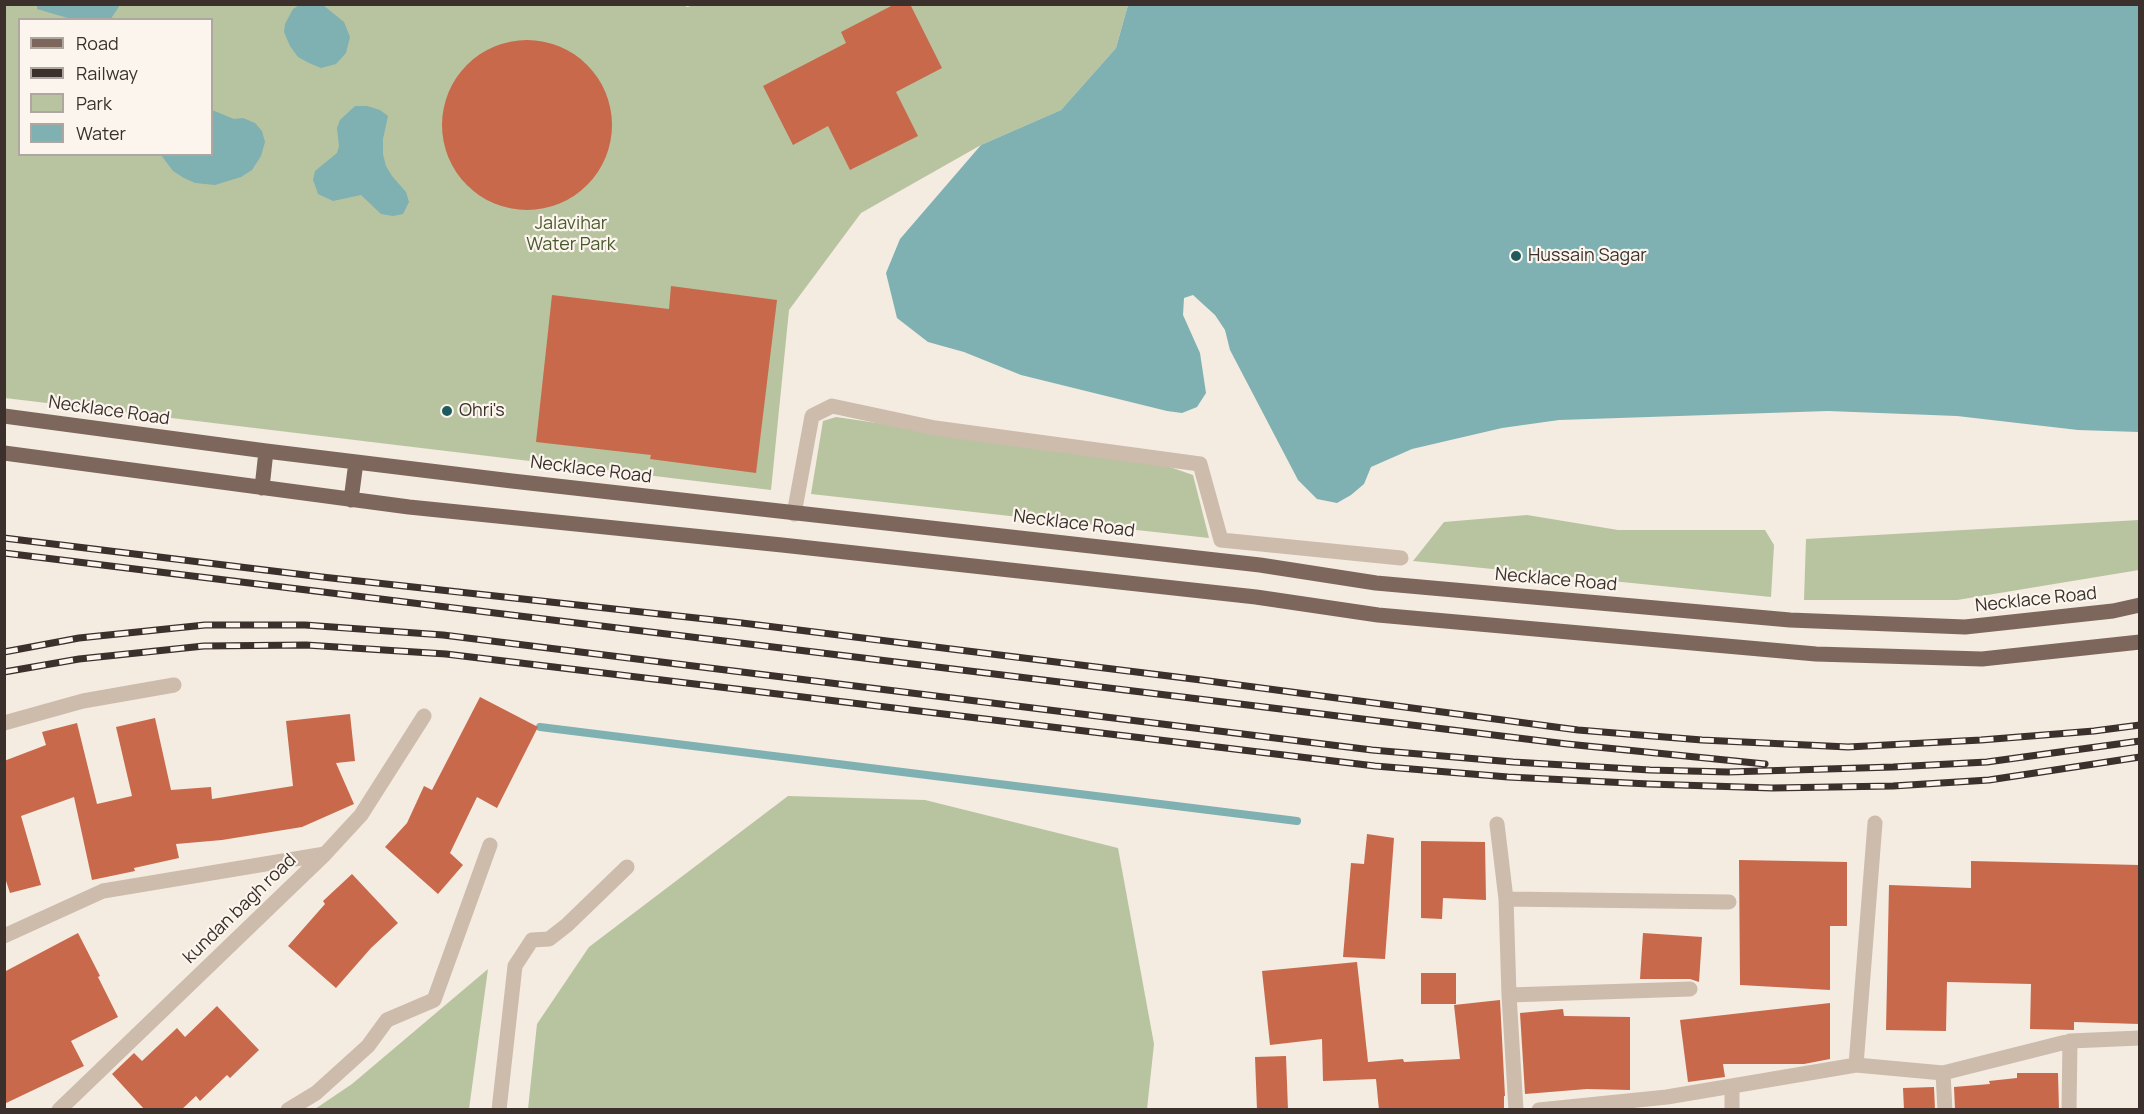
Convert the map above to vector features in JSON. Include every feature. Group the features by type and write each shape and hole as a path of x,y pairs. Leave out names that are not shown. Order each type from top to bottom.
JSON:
{"main road":[{"name":"Necklace Road","path":"4,416 266,451 794,514 1260,565 1376,583 1790,620 1965,627 2114,611 2139,605"},
{"path":"262,489 266,451"},
{"path":"4,453 351,500 1256,597 1378,615 1816,654 1982,659 2139,642"},
{"path":"351,500 356,462"}],"street":[{"path":"794,514 812,416 832,406 935,428 1200,464 1221,540 1401,558"},
{"path":"4,723 83,701 174,685"},
{"name":"kundan bagh road","path":"59,1110 325,854 361,815 424,716"},
{"path":"1856,1065 1875,823"},
{"path":"1497,824 1506,899 1516,1110"},
{"path":"288,1110 316,1093 368,1046 387,1020 434,1000 490,845"},
{"path":"4,936 103,891 325,854"},
{"path":"499,1110 515,966 532,940 549,939 567,925 627,867"},
{"path":"1506,899 1729,902"},
{"path":"1509,994 1690,989"},
{"path":"1539,1110 1667,1097 1856,1065 1943,1072 2070,1041 2139,1038"},
{"path":"2069,1110 2070,1041"},
{"path":"1943,1072 1944,1110"},
{"path":"1732,1086 1732,1110"}],"green space":[{"name":"Jalavihar Water Park","path":"684,4 687,7 699,4 1128,5 1116,48 1061,110 981,145 861,213 789,310 771,490 5,398 5,5"},
{"path":"836,417 1164,465 1193,475 1209,538 811,494 823,421"},
{"path":"1527,515 1618,530 1765,530 1774,545 1771,597 1413,561 1444,522"},
{"path":"2139,520 2139,570 1957,600 1804,600 1806,539"},
{"path":"788,796 925,800 1118,848 1154,1044 1147,1109 528,1109 537,1024 589,947"},
{"path":"488,969 469,1109 315,1109 352,1084"}],"water":[{"path":"37,4 120,5 111,18 68,18 37,9"},
{"path":"301,4 323,5 344,22 350,37 346,53 336,64 321,68 298,57 290,46 284,32 285,24 293,9"},
{"name":"Hussain Sagar","path":"1128,5 2139,5 2139,432 2078,430 1957,416 1828,411 1559,420 1502,428 1412,449 1371,467 1364,484 1337,503 1317,499 1298,480 1230,350 1225,330 1215,315 1193,295 1184,298 1183,315 1200,353 1206,393 1197,407 1182,413 1021,375 964,352 928,342 897,318 886,273 900,239 981,145 1061,110 1116,48"},
{"path":"355,106 367,106 380,110 388,116 383,139 383,154 392,176 406,192 409,202 403,214 393,216 381,214 361,195 333,201 318,194 313,180 315,171 337,153 339,146 337,128 340,120"},
{"path":"213,110 234,119 243,118 255,123 262,131 265,142 261,156 252,170 241,177 215,185 195,183 173,171 162,156 213,156"}],"building":[{"path":"895,4 910,4 942,68 896,92 918,136 850,170 828,126 793,145 763,86 846,43 841,32"},
{"path":"527,40 560,46 587,65 606,92 612,125 606,158 587,185 560,204 527,210 494,204 467,185 448,158 442,125 448,92 467,65 494,46"},
{"path":"671,286 777,300 756,473 650,459 651,455 536,442 552,295 669,309"},
{"path":"480,697 538,727 497,808 477,797 450,853 463,865 438,894 385,847 407,823 424,786 432,790"},
{"path":"350,714 355,761 336,763 354,804 302,827 222,840 176,844 179,858 134,868 135,871 92,880 74,797 21,816 41,885 10,893 4,875 4,761 46,745 42,732 77,723 97,804 132,796 116,727 155,718 171,790 211,787 212,799 293,786 286,721"},
{"path":"1367,834 1394,838 1385,959 1343,957 1351,863 1364,864"},
{"path":"1421,841 1485,842 1486,900 1443,898 1442,919 1421,918"},
{"path":"1739,860 1847,862 1847,926 1830,926 1830,990 1740,985"},
{"path":"1971,861 2139,865 2139,1024 2074,1022 2074,1030 2030,1029 2031,984 1947,982 1946,1031 1886,1030 1889,885 1971,888"},
{"path":"352,874 398,923 371,948 336,988 288,946 325,904 323,901"},
{"path":"78,933 118,1017 71,1041 84,1066 4,1104 4,972"},
{"path":"1643,933 1702,937 1699,982 1690,979 1640,979"},
{"path":"1357,962 1368,1062 1403,1059 1404,1062 1460,1059 1454,1005 1500,1000 1504,1108 1379,1110 1376,1079 1323,1081 1322,1039 1270,1045 1262,971"},
{"path":"1421,973 1456,973 1456,1004 1421,1004"},
{"path":"1830,1003 1830,1059 1804,1064 1723,1064 1725,1077 1688,1082 1680,1020"},
{"path":"217,1006 259,1050 230,1078 227,1075 200,1101 196,1096 181,1110 145,1110 112,1074 134,1053 142,1061 177,1028 185,1037"},
{"path":"1563,1009 1564,1016 1630,1017 1630,1090 1587,1089 1525,1094 1520,1013"},
{"path":"1286,1056 1288,1110 1257,1110 1255,1057"},
{"path":"2017,1073 2058,1073 2059,1110 1955,1110 1954,1087 1990,1084 1989,1081 2017,1078"},
{"path":"1934,1087 1935,1110 1904,1110 1903,1088"}],"waterway":[{"path":"540,727 1297,821"}],"railway":[{"path":"4,538 322,577 742,623 1578,730 1702,740 1848,747 1981,740 2140,725"},
{"path":"4,553 1567,744 1765,764"},
{"path":"4,652 79,638 205,625 305,625 443,635 1372,750 1513,762 1650,770 1728,772 1987,762 2140,741"},
{"path":"4,672 79,659 204,646 306,645 446,654 1375,766 1508,777 1649,784 1772,788 1893,786 1989,780 2140,757"}],"place":[{"name":"Hussain Sagar","path":"1516,256"},
{"name":"Ohri's","path":"447,411"}]}
